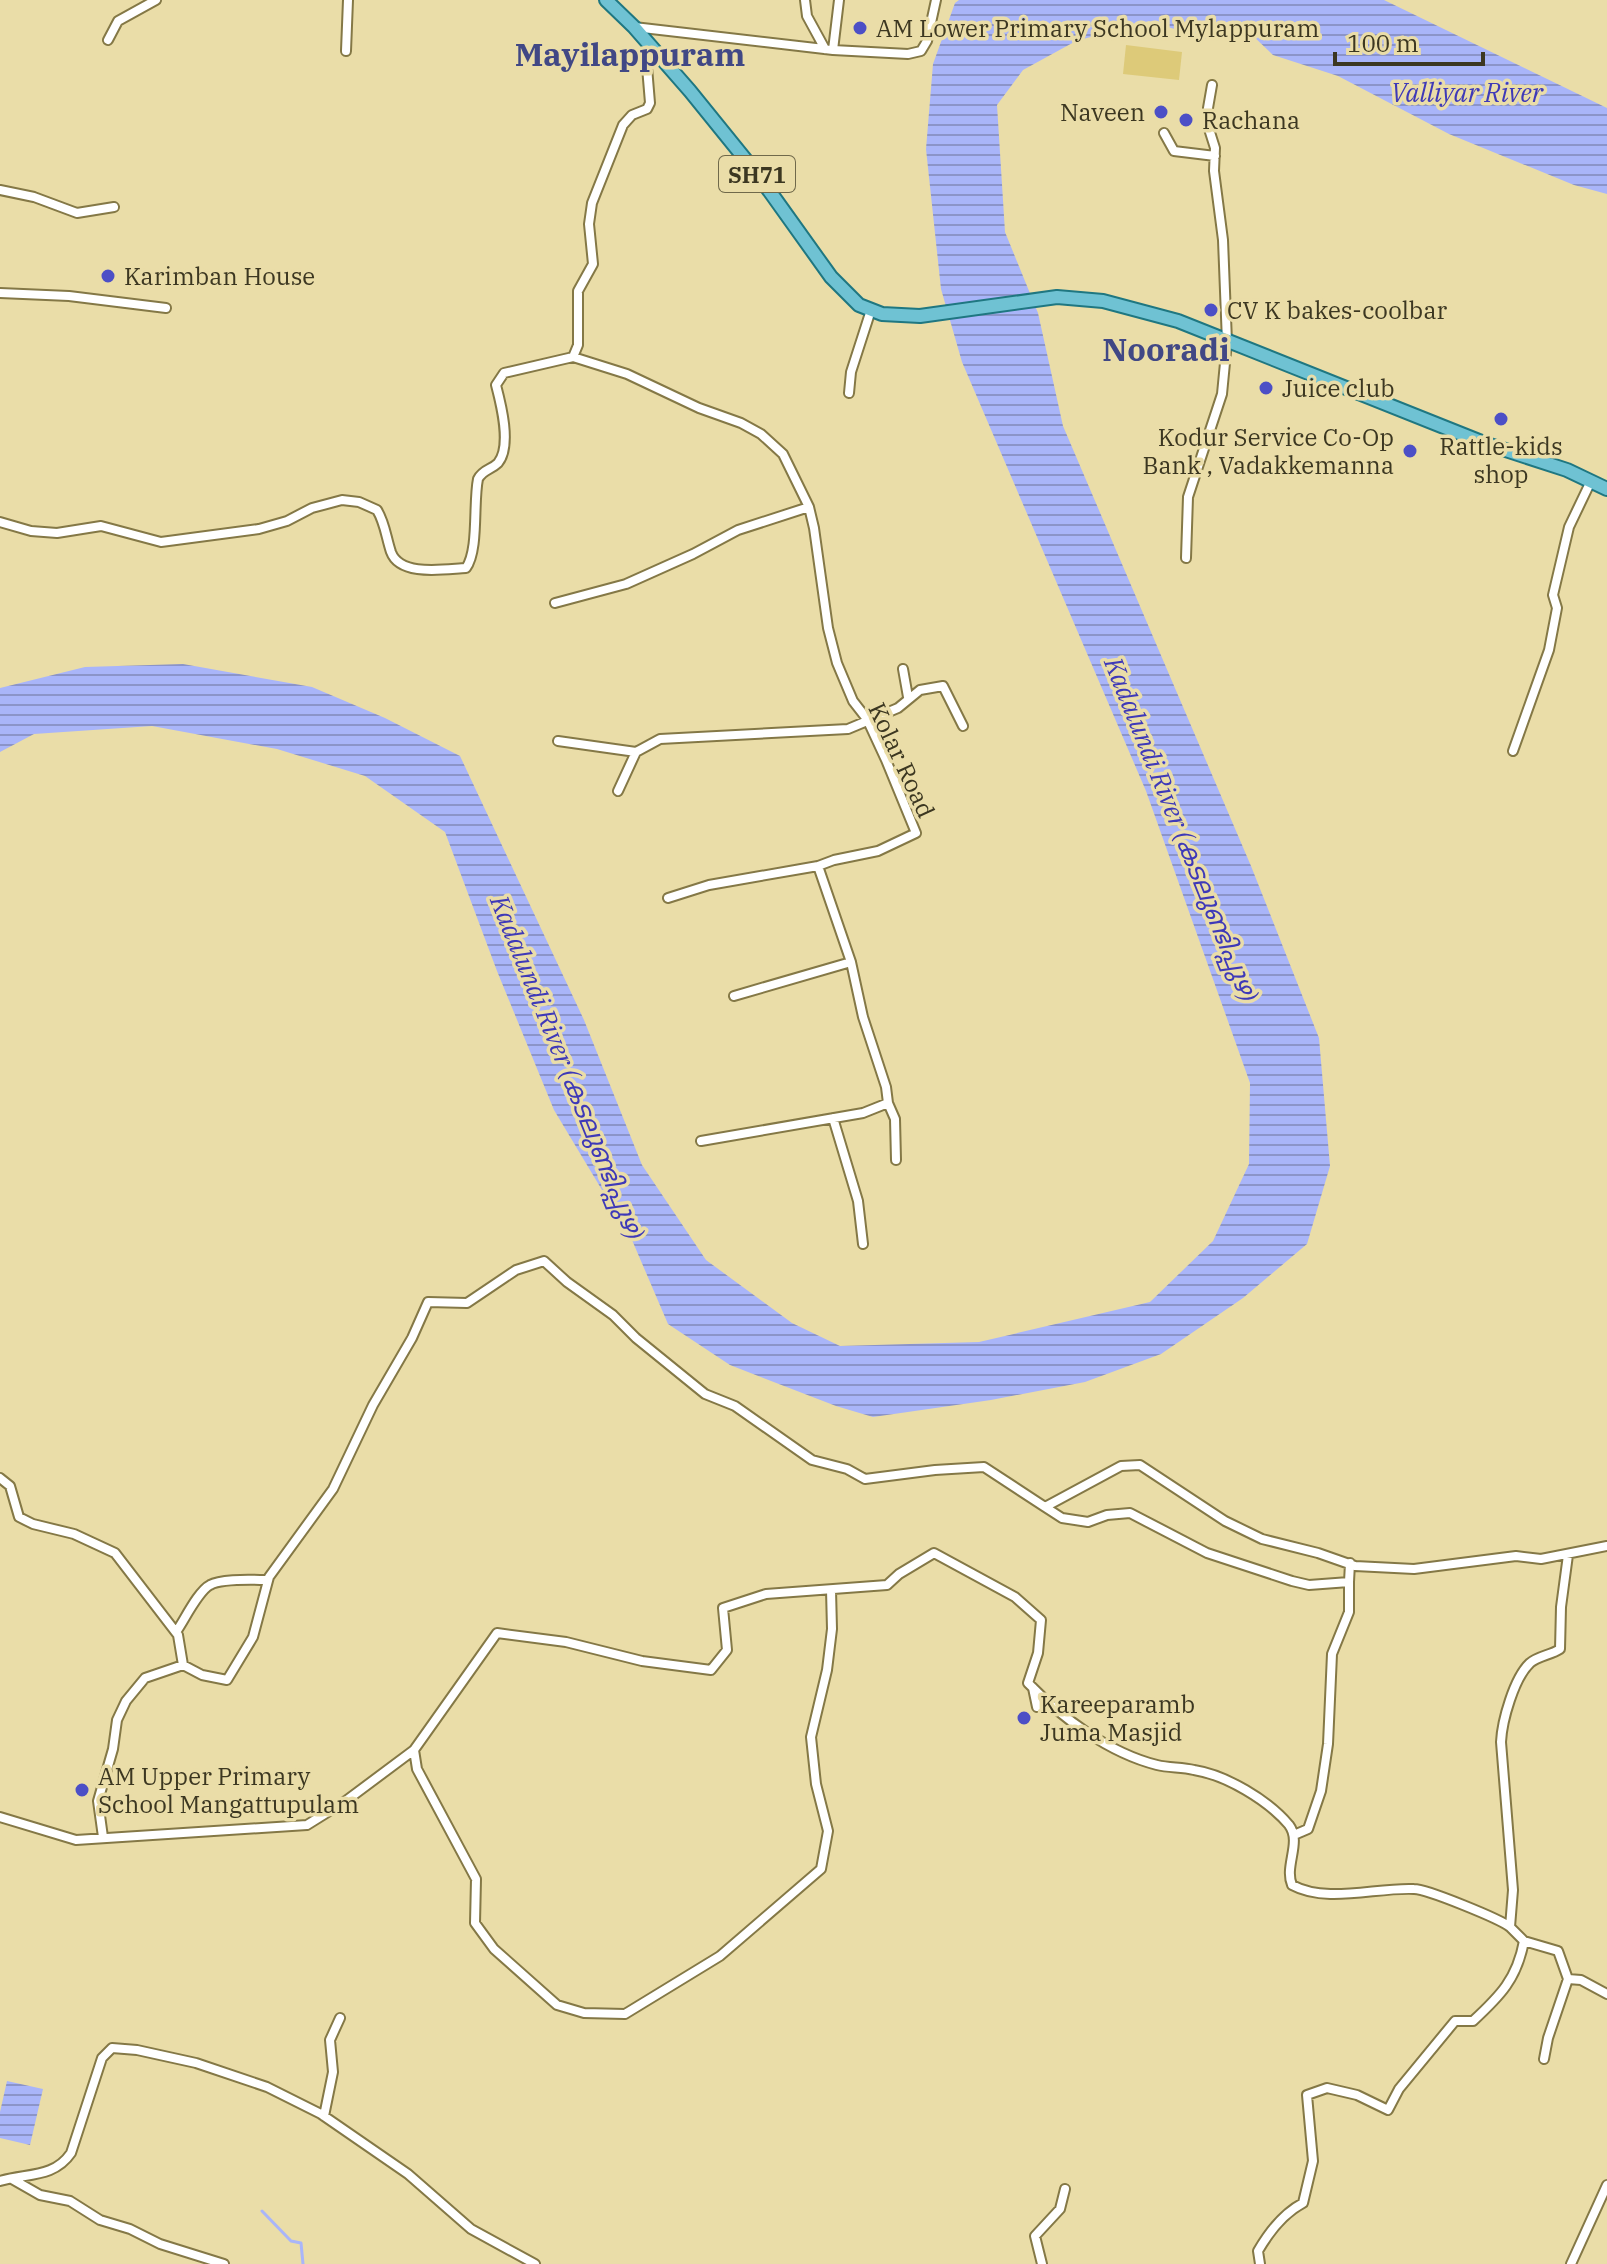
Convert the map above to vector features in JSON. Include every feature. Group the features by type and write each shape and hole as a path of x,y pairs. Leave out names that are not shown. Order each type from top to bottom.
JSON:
{"main road":[{"name":"SH71","path":"606,0 634,27 758,175 831,277 859,305 882,314 920,316 1057,297 1103,301 1178,321 1484,443 1567,470 1607,489"}],"street":[{"path":"108,40 118,21 156,0"},
{"path":"346,51 348,0"},
{"path":"805,0 807,16 829,50"},
{"path":"829,50 839,0"},
{"path":"634,27 829,50 908,54 921,51 927,41 936,0"},
{"path":"0,522 31,531 57,533 101,526 161,542 259,529 342,500 372,505 377,510 392,556 404,566 466,568 470,564 478,479 481,473 497,463 502,452 504,419 496,385 504,373 573,357 578,345 578,291 593,264 589,224 592,203 623,125 632,115 647,109 650,103 647,67 652,48"},
{"path":"1186,558 1188,497 1222,394 1227,342 1223,240 1208,108 1212,85"},
{"path":"1164,133 1174,151 1215,156"},
{"path":"0,190 34,197 77,213 114,207"},
{"path":"0,293 69,296 166,308"},
{"path":"849,393 851,372 871,310"},
{"name":"Kolar Road","path":"573,357 627,374 761,434 783,454 809,507 828,628 837,663 853,701 867,719 916,833 878,851 818,866"},
{"path":"1513,751 1549,650 1557,608 1553,595 1569,527 1591,481"},
{"path":"555,603 626,584 738,530 809,507"},
{"path":"903,669 908,697"},
{"path":"558,741 636,752 660,739 848,729 898,708 920,690 943,686 963,726"},
{"path":"618,791 636,752"},
{"path":"668,898 709,885 818,866 851,962 863,1017 895,1119 896,1160"},
{"path":"734,996 851,962"},
{"path":"701,1141 863,1113 888,1103"},
{"path":"833,1118 858,1201 863,1244"},
{"path":"103,1837 98,1801 113,1749 117,1720 126,1701 145,1678 183,1665 202,1675 227,1680 253,1637 268,1580 333,1489 428,1302 467,1303 516,1270 544,1261 705,1394 735,1406 812,1460 847,1469 865,1479 984,1467 1062,1518 1088,1522 1107,1515 1130,1513 1207,1553 1292,1581 1309,1585 1349,1582"},
{"path":"1045,1507 1121,1466 1140,1465 1225,1521 1262,1539 1350,1563 1414,1569 1472,1559 1516,1556 1541,1559 1607,1546"},
{"path":"0,1478 10,1486 19,1517 33,1524 74,1534 115,1553 176,1632 183,1665"},
{"path":"0,1817 76,1840 307,1825 347,1800 414,1750 497,1633 566,1642 642,1661 711,1670 727,1650 723,1608 766,1594 887,1585 934,1553 1015,1597 1041,1620 1038,1653 1028,1683"},
{"path":"1510,1927 1513,1890 1502,1723 1521,1677 1531,1662 1560,1649 1561,1607 1568,1555"},
{"path":"1294,1835 1308,1829 1321,1791 1328,1744 1332,1654 1349,1612 1350,1563"},
{"path":"176,1632 210,1585 268,1580"},
{"path":"414,1750 417,1769 476,1879 475,1923 494,1949 557,2005 584,2013 625,2014 720,1956 821,1869 828,1831 816,1784 811,1737 827,1670 832,1629 831,1590"},
{"path":"1028,1683 1052,1708 1116,1750 1158,1766 1197,1770 1243,1786 1289,1825 1294,1835 1289,1877 1297,1888 1336,1893 1426,1890 1502,1921 1524,1941 1558,1951 1568,1979 1544,2059"},
{"path":"1028,1683 1033,1689 1037,1707"},
{"path":"1260,2264 1258,2251 1267,2235 1293,2208 1303,2203 1313,2161 1307,2095 1327,2088 1357,2095 1388,2110 1399,2089 1455,2021 1473,2021 1510,1984 1524,1941"},
{"path":"1568,1979 1581,1980 1607,1994"},
{"path":"324,2116 333,2072 330,2040 340,2018"},
{"path":"0,2181 34,2176 62,2167 71,2153 102,2058 112,2048 137,2050 196,2063 267,2087 324,2116 408,2174 471,2229 535,2264"},
{"path":"12,2178 40,2195 70,2201 100,2220 130,2229 160,2244 224,2264"},
{"path":"1571,2264 1607,2185"},
{"path":"1042,2264 1035,2236 1060,2209 1065,2189"}],"shaded area":[{"path":"1126,45 1182,52 1179,80 1123,74"}],"water":[{"name":"Valliyar River","path":"959,0 1384,0 1607,108 1607,194 1574,185 1449,134 1338,76 1273,55 1251,34 1206,39 1149,21 1076,41 1023,70 997,105 1005,232 1038,313 1063,426 1251,866 1319,1038 1330,1166 1307,1244 1243,1298 1161,1354 1085,1382 991,1400 873,1417 730,1365 668,1324 632,1240 554,1110 445,832 365,776 277,749 152,726 34,734 0,752 0,688 85,667 183,664 312,687 385,718 460,756 584,1020 642,1165 706,1260 792,1323 840,1346 979,1342 1150,1302 1213,1241 1249,1164 1250,1083 1146,791 962,362 941,289 926,149 933,64 955,3"},
{"path":"7,2081 43,2089 30,2145 0,2138 0,2112"}],"waterway":[{"path":"262,2211 291,2241 301,2243 303,2264"}],"place":[{"name":"AM Lower Primary School Mylappuram","path":"860,28"},
{"name":"Naveen","path":"1161,112"},
{"name":"Rachana","path":"1186,120"},
{"name":"Karimban House","path":"108,276"},
{"name":"CV K bakes-coolbar","path":"1211,310"},
{"name":"Juice club","path":"1266,388"},
{"name":"Rattle-kids shop","path":"1501,419"},
{"name":"Kodur Service Co-Op Bank , Vadakkemanna","path":"1410,451"},
{"name":"Kareeparamb Juma Masjid","path":"1024,1718"},
{"name":"AM Upper Primary School Mangattupulam","path":"82,1790"}],"district":[{"name":"Mayilappuram","path":"630,54"},
{"name":"Nooradi","path":"1166,349"}],"water label":[{"name":"Kadalundi River (കടലുണ്ടിപ്പുഴ)","path":"1182,829"},
{"name":"Kadalundi River (കടലുണ്ടിപ്പുഴ)","path":"568,1067"}]}
